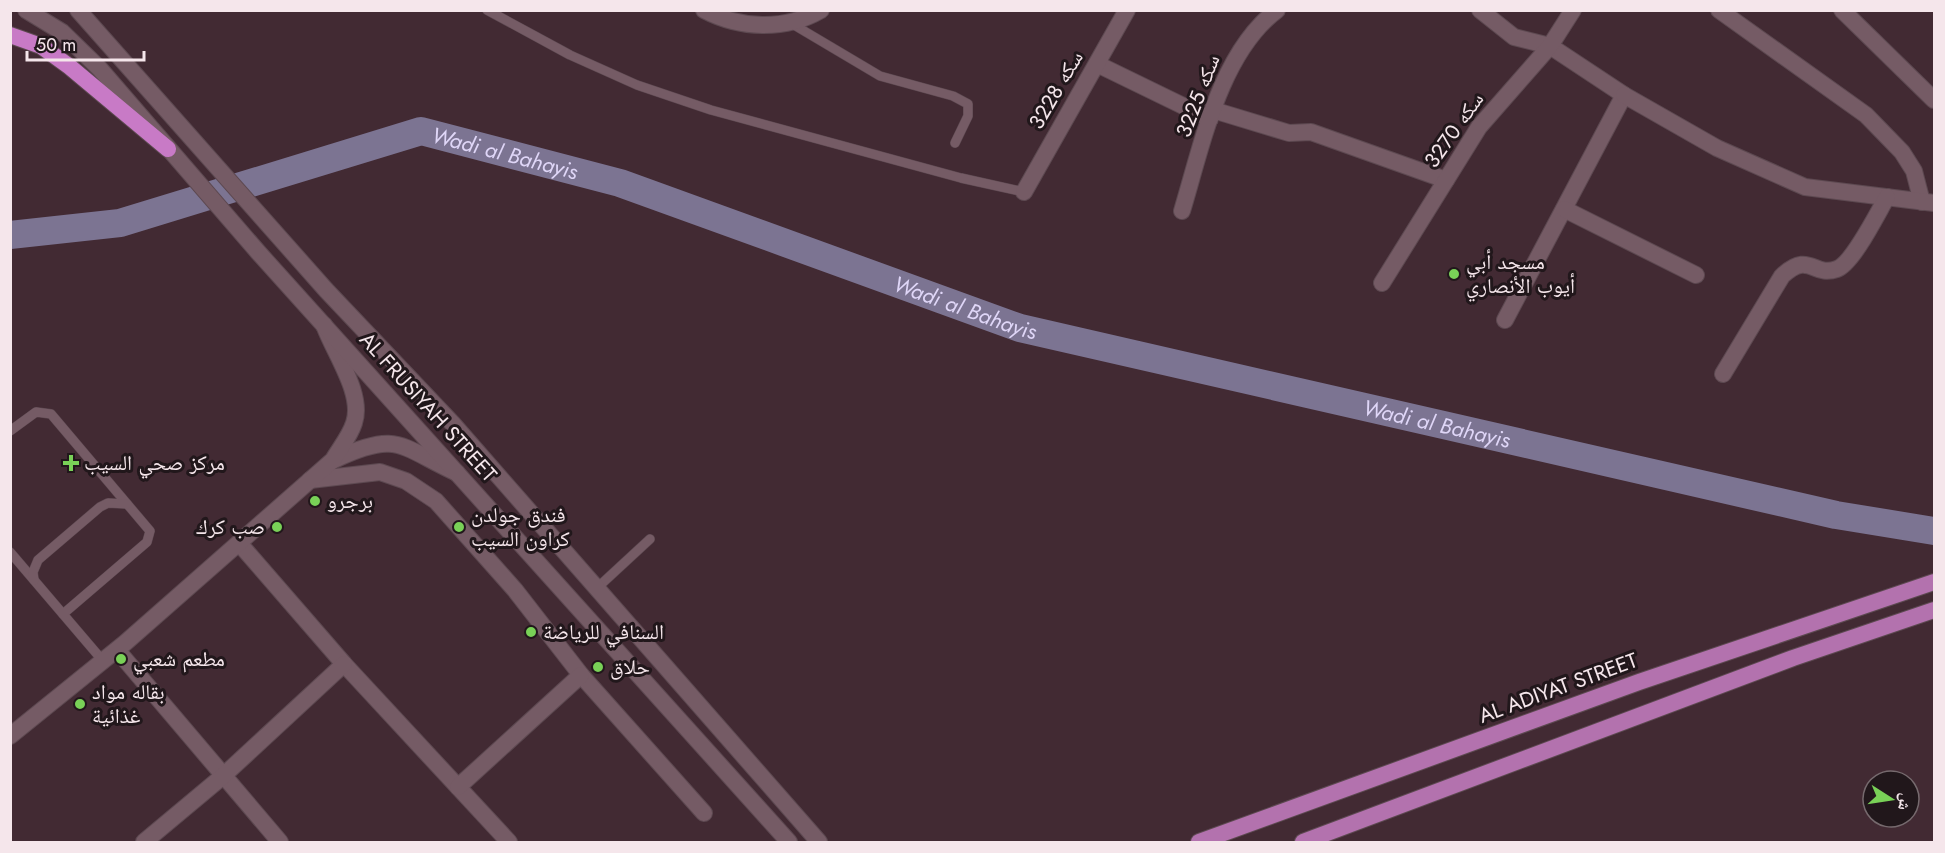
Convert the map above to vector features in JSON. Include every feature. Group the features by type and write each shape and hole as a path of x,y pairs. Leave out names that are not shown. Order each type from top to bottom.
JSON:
{"highway":[{"path":"10,35 40,46 70,67 168,149"}],"main road":[{"name":"AL ADIYAT STREET","path":"1198,843 1639,682 1935,582"},
{"path":"1303,843 1793,658 1932,610"}],"street":[{"name":"AL FRUSIYAH STREET","path":"26,10 63,32 100,69 323,325 789,843"},
{"path":"704,10 741,24 765,25 789,22 821,10"},
{"name":"سكه 3228","path":"1024,192 1127,10"},
{"name":"سكه 3225","path":"1182,211 1212,115 1246,41 1262,22 1277,10"},
{"path":"1480,10 1514,37 1550,46 1624,95 1717,148 1805,187 1928,202"},
{"path":"1719,10 1866,115 1902,152 1914,171 1928,202"},
{"path":"1842,10 1935,100"},
{"name":"سكه 3270","path":"1382,283 1479,127 1550,46 1572,11"},
{"name":"AL FRUSIYAH STREET","path":"79,12 326,290 453,424 819,843"},
{"path":"1097,64 1212,115 1288,133 1311,132 1446,180"},
{"path":"1505,320 1624,95"},
{"path":"1723,374 1782,276 1794,265 1805,264 1828,271 1839,269 1851,256 1887,197"},
{"path":"1564,209 1695,275"},
{"path":"10,736 117,650 333,460 355,422 356,404 350,381 323,325"},
{"path":"333,460 370,445 390,442 405,446 457,473"},
{"path":"310,480 380,472 406,481 436,501 515,591 581,675 704,813"},
{"path":"239,543 344,664 509,843"},
{"path":"117,650 280,843"},
{"path":"144,843 223,776 344,664"},
{"path":"458,787 581,675"}],"lane":[{"path":"487,10 570,55 637,85 711,110 961,178 1024,192"},
{"path":"789,22 880,76 953,96 968,104 968,116 955,143"},
{"path":"10,431 36,412 51,414 150,531 147,542 63,614"},
{"path":"34,580 33,572 38,560 100,507 108,502 127,504"},
{"path":"597,588 650,539"},
{"path":"10,552 103,661"}],"waterway":[{"name":"Wadi al Bahayis","path":"10,235 120,223 421,131 620,183 1020,328 1836,515 1934,531"}],"place":[{"name":"مسجد أبي أيوب الأنصاري","path":"1454,274"},
{"name":"مركز صحي السيب","path":"71,463"},
{"name":"برجرو","path":"315,501"},
{"name":"صب كرك","path":"277,527"},
{"name":"فندق جولدن كراون السيب","path":"459,527"},
{"name":"السنافي للرياضة","path":"531,632"},
{"name":"مطعم شعبي","path":"121,659"},
{"name":"حلاق","path":"598,667"},
{"name":"بقاله مواد غذائية","path":"80,704"}]}
